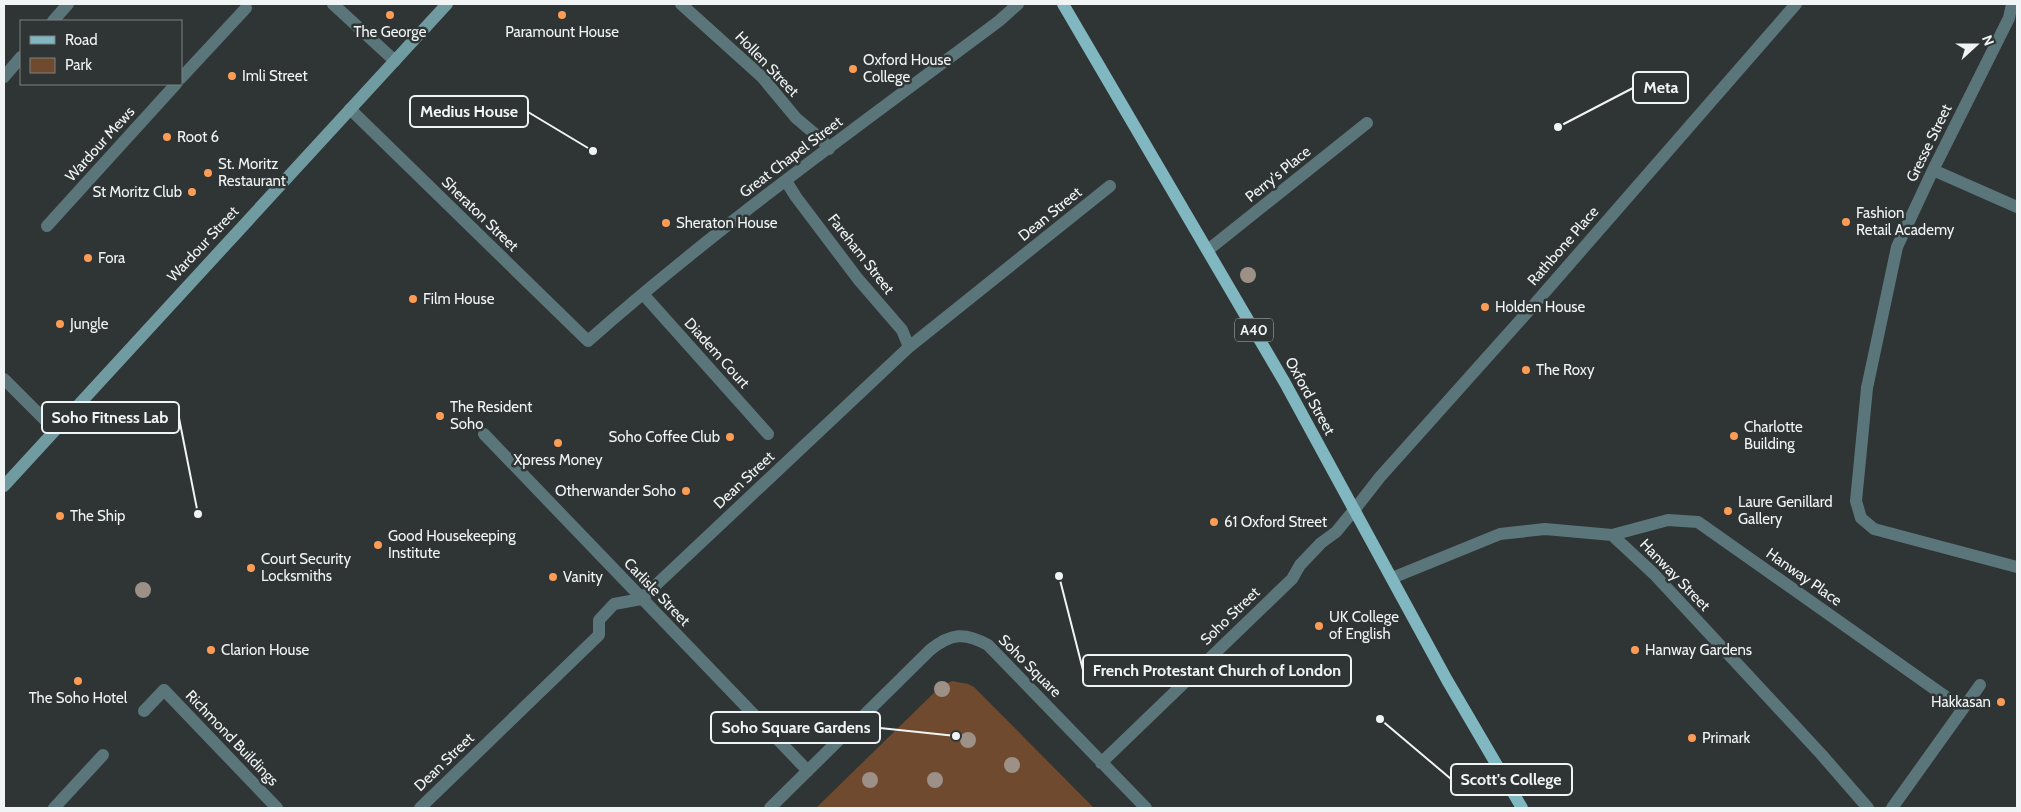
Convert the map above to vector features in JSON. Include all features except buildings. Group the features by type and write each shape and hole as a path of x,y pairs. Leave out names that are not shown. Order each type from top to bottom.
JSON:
{"main road":[{"name":"Oxford Street","path":"1063,4 1208,250 1355,509 1447,680 1522,808"}],"street":[{"path":"54,20 68,4"},
{"path":"333,4 395,61"},
{"name":"Wardour Street","path":"4,486 447,4"},
{"name":"Hollen Street","path":"682,4 762,77 796,118 829,149"},
{"name":"Great Chapel Street","path":"588,342 643,294 786,181 999,21 1018,4"},
{"name":"Rathbone Place","path":"1355,509 1380,477 1545,292 1796,4"},
{"name":"Gresse Street","path":"2012,4 2013,20 1933,170 1897,247 1867,388 1856,501 1861,518 1874,528 2017,568"},
{"path":"182,77 246,8"},
{"path":"4,77 20,58"},
{"name":"Wardour Mews","path":"47,226 175,85"},
{"name":"Sheraton Street","path":"350,109 588,342"},
{"name":"Perry's Place","path":"1208,250 1367,123"},
{"path":"1933,170 2017,207"},
{"name":"Fareham Street","path":"786,181 858,279 902,330 909,347"},
{"name":"Dean Street","path":"420,808 599,635 599,620 614,604 641,599 909,347 1110,186"},
{"name":"Diadem Court","path":"643,294 768,434"},
{"path":"4,379 55,430"},
{"name":"Carlisle Street","path":"484,434 808,771"},
{"name":"Soho Street","path":"1101,763 1292,579 1300,565 1320,543 1336,532 1355,509"},
{"name":"Hanway Place","path":"1612,535 1668,520 1698,522 1964,709"},
{"path":"1392,578 1500,534 1545,529 1612,535"},
{"name":"Hanway Street","path":"1612,535 1654,574 1821,754 1868,808"},
{"name":"Soho Square","path":"770,808 930,650 942,640 957,636 974,637 988,645 1146,808"},
{"path":"1892,808 1980,685"},
{"name":"Richmond Buildings","path":"144,712 164,690 277,808"},
{"path":"54,808 104,755"}],"green space":[{"path":"952,681 974,687 1094,808 816,808 940,687"}],"place":[{"name":"The George","path":"390,15"},
{"name":"Paramount House","path":"562,15"},
{"name":"Oxford House College","path":"853,69"},
{"name":"Imli Street","path":"232,76"},
{"name":"Meta","path":"1558,127"},
{"name":"Root 6","path":"167,137"},
{"name":"Medius House","path":"593,151"},
{"name":"St. Moritz Restaurant","path":"208,173"},
{"name":"St Moritz Club","path":"192,192"},
{"name":"Fashion Retail Academy","path":"1846,222"},
{"name":"Sheraton House","path":"666,223"},
{"name":"Fora","path":"88,258"},
{"name":"Film House","path":"413,299"},
{"name":"Holden House","path":"1485,307"},
{"name":"Jungle","path":"60,324"},
{"name":"The Roxy","path":"1526,370"},
{"name":"The Resident Soho","path":"440,416"},
{"name":"Charlotte Building","path":"1734,436"},
{"name":"Soho Coffee Club","path":"730,437"},
{"name":"Xpress Money","path":"558,443"},
{"name":"Otherwander Soho","path":"686,491"},
{"name":"Laure Genillard Gallery","path":"1728,511"},
{"name":"Soho Fitness Lab","path":"198,514"},
{"name":"The Ship","path":"60,516"},
{"name":"61 Oxford Street","path":"1214,522"},
{"name":"Good Housekeeping Institute","path":"378,545"},
{"name":"Court Security Locksmiths","path":"251,568"},
{"name":"French Protestant Church of London","path":"1059,576"},
{"name":"Vanity","path":"553,577"},
{"name":"UK College of English","path":"1319,626"},
{"name":"Clarion House","path":"211,650"},
{"name":"Hanway Gardens","path":"1635,650"},
{"name":"The Soho Hotel","path":"78,681"},
{"name":"Hakkasan","path":"2001,702"},
{"name":"Scott's College","path":"1380,719"},
{"name":"Soho Square Gardens","path":"956,736"},
{"name":"Primark","path":"1692,738"}]}
